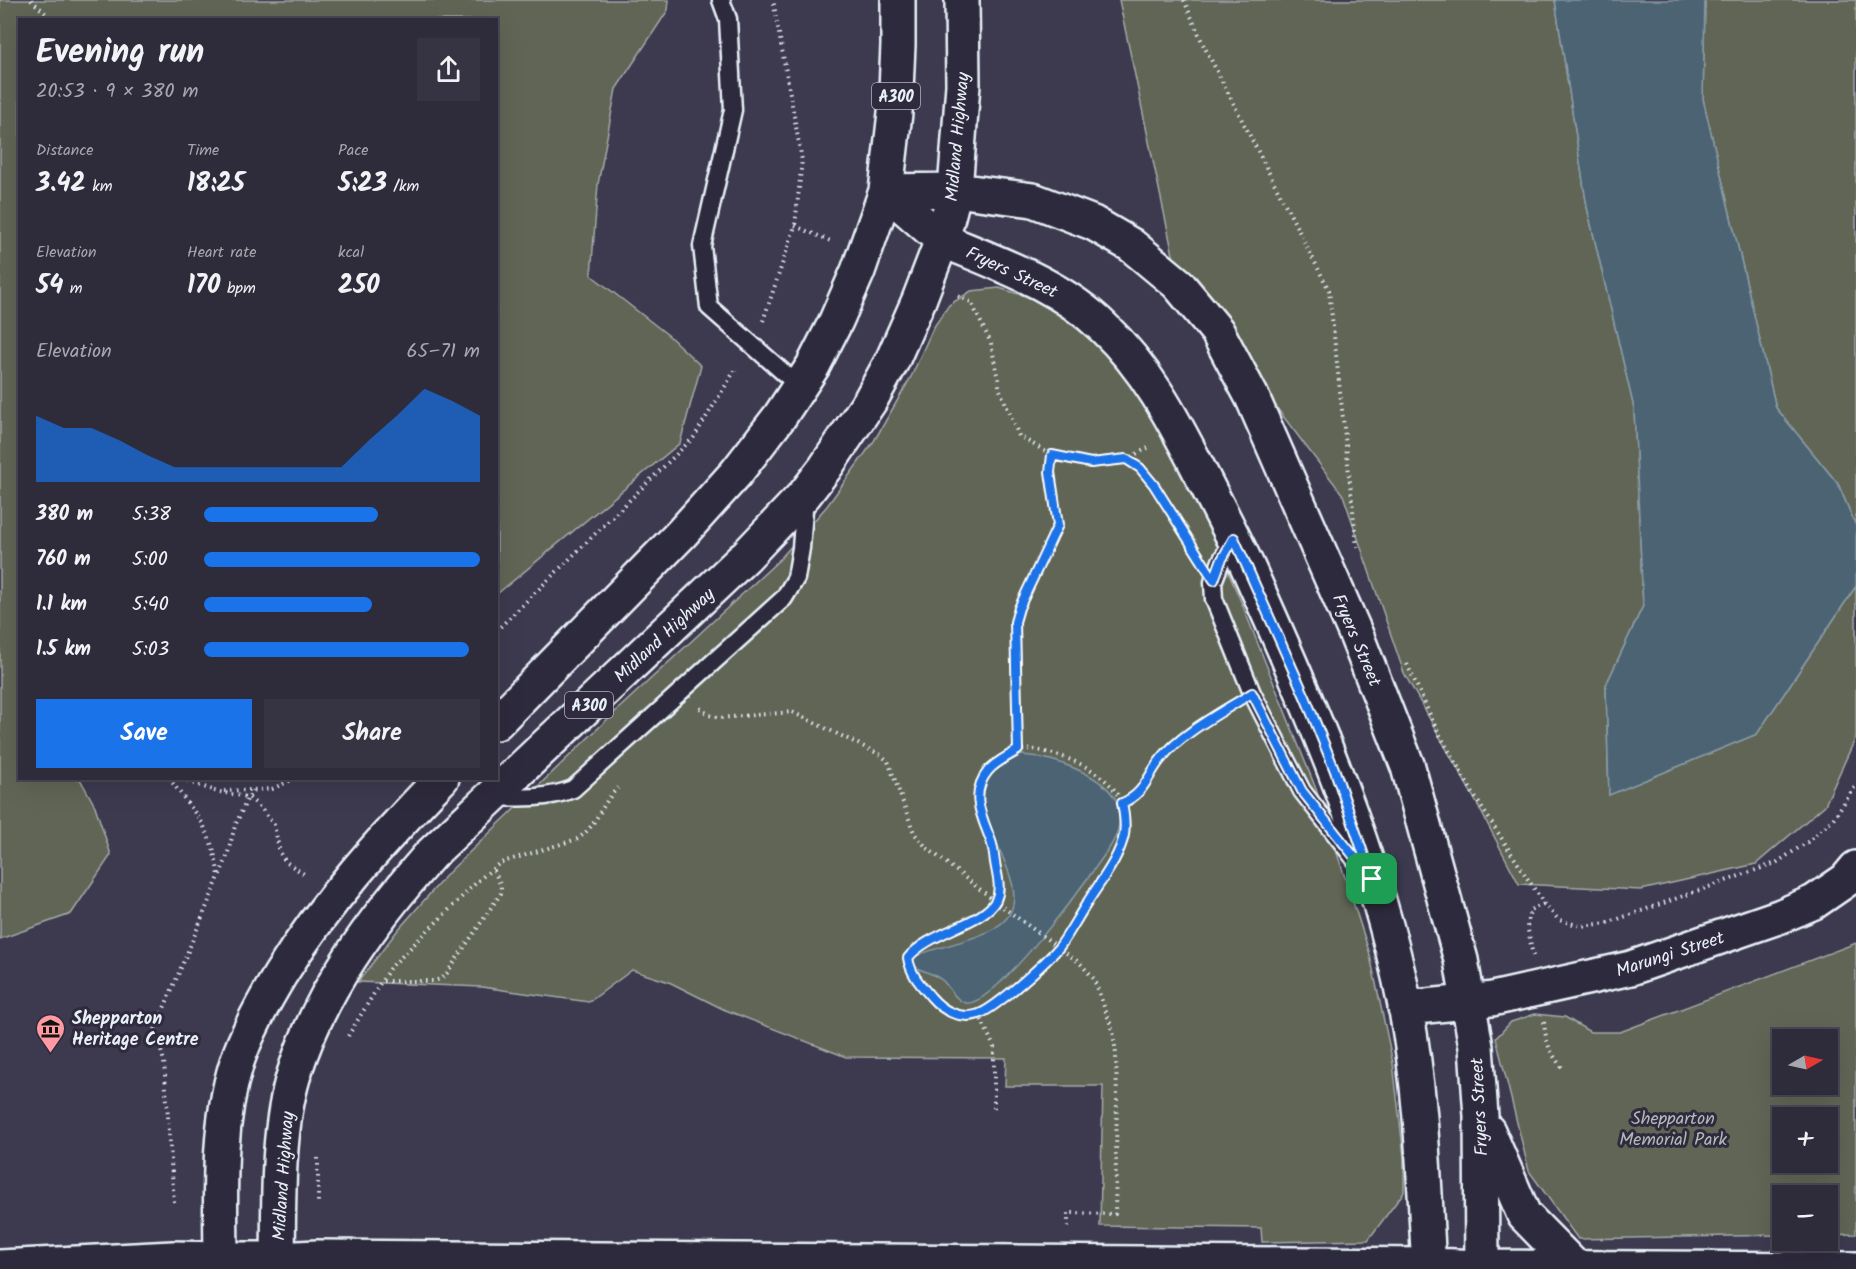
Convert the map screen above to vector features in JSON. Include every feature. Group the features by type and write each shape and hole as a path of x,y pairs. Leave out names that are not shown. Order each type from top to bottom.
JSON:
{"main road":[{"name":"A300","path":"498,721 721,490 751,454 800,387 836,321 864,256 886,191 895,114 897,0"},
{"name":"Midland Highway","path":"278,1264 279,1188 284,1127 293,1075 315,1017 351,955 392,900 430,855 745,558 805,494 870,401 892,361 942,240 956,190 963,85 962,0"},
{"name":"Fryers Street","path":"886,191 956,190 1033,200 1093,224 1131,245 1178,284 1216,331 1252,397 1357,637 1408,767 1461,960 1476,1047 1481,1116 1482,1268"},
{"name":"Fryers Street","path":"886,191 942,240 1020,272 1062,294 1104,328 1142,370 1165,406 1234,538 1335,771 1372,879 1396,965 1418,1089 1429,1267"},
{"path":"221,1264 223,1126 236,1065 260,1008 293,955 344,885 440,780"},
{"name":"Marungi Street","path":"1405,1008 1492,999 1631,968 1726,936 1814,902 1846,880 1856,868"},
{"path":"1481,1116 1524,1215 1575,1268"},
{"path":"0,1268 150,1259 221,1264 278,1264 317,1257 490,1264 1005,1266 1068,1263 1178,1267 1856,1269"}],"lane":[{"path":"721,0 728,19 733,110 702,246 710,307 800,387"},
{"path":"491,796 514,798 556,796 573,789 784,598 796,578 805,494"},
{"path":"1234,538 1221,561 1214,580 1214,599 1252,693 1302,791 1372,879"}],"path":[{"path":"30,0 51,18"},
{"path":"498,629 694,437 760,332 795,226 802,160 773,0"},
{"path":"1184,0 1203,44 1329,290 1358,552"},
{"path":"971,302 991,342 1000,390 1019,436 1052,455 1091,463 1126,459 1140,468 1154,485 1214,580"},
{"path":"1018,750 1015,622 1019,608 1058,525 1050,472 1052,455"},
{"path":"1404,656 1436,728 1475,797 1544,904 1559,920 1581,926 1607,923 1776,863 1809,841 1833,819 1856,785"},
{"path":"685,688 709,716 719,718 792,712 881,755 888,761 914,833 927,848 1080,963 1094,979 1104,1003 1114,1042 1117,1100 1115,1214 1068,1213 1068,1263"},
{"path":"1122,803 1138,795 1161,759 1174,744 1252,693"},
{"path":"693,717 701,709"},
{"path":"1018,750 1044,751 1070,759 1109,783 1122,803 1125,816 1124,835 1116,856 1059,947 1012,991 979,1014 950,1013 937,1004 915,979 908,958 925,942 964,923 986,910 995,901 999,886 991,842 981,819 978,797 981,782 989,769 1018,750"},
{"path":"171,780 203,824 213,848 219,876"},
{"path":"182,780 214,791 248,797 261,808 274,825 280,853 286,862 310,878"},
{"path":"214,791 272,789 292,780"},
{"path":"345,1042 389,969 493,868 500,863 577,839 587,833 609,796 626,780"},
{"path":"174,1202 164,1061 155,1030 226,860 235,826 248,797 255,790"},
{"path":"383,981 441,979 501,893 501,886 493,868"},
{"path":"979,1014 994,1047 994,1109"},
{"path":"318,1150 318,1204"}],"green space":[{"path":"0,0 669,0 668,10 616,89 598,184 591,275 668,335 701,366 680,443 498,593 498,18 18,18 18,780 81,780 95,806 111,855 71,914 0,939"},
{"path":"1119,0 1555,0 1587,207 1634,408 1643,606 1606,685 1609,795 1757,734 1856,586 1856,737 1825,805 1756,864 1641,890 1519,884 1404,673 1343,495 1176,269"},
{"path":"1705,0 1856,0 1856,526 1838,484 1776,408 1703,99"},
{"path":"999,288 1032,298 1073,322 1111,360 1137,394 1174,452 1242,604 1316,789 1369,951 1393,1063 1404,1157 1404,1192 1368,1240 1262,1242 1261,1228 1100,1226 1103,1086 1005,1086 1006,1058 846,1057 723,1009 669,982 632,970 589,1002 482,987 358,982 397,931 450,871 616,711 779,560 827,506 874,441 911,377 933,328 949,305 971,291"},
{"name":"Shepparton Memorial Park","path":"1856,943 1856,1234 1838,1235 1838,1185 1772,1185 1772,1235 1578,1239 1529,1171 1496,1038 1511,1022 1535,1014 1565,1017 1590,1032 1620,1032"}],"water":[{"path":"1555,0 1705,0 1703,99 1776,408 1838,484 1856,526 1856,586 1757,734 1609,795 1606,685 1643,606 1634,408 1587,207"},
{"path":"1022,755 1061,763 1101,783 1117,802 1120,814 1119,826 1110,847 1084,883 1020,963 980,999 966,1003 956,997 940,979 914,967 913,957 975,937 998,926 1006,919 1013,904 1013,886 983,806 983,788 991,773"}],"place":[{"name":"Shepparton Heritage Centre","path":"51,1054"}],"route":[{"path":"1052,455 1091,463 1126,459 1140,468 1154,485 1214,580 1221,561 1234,538 1306,699 1335,771 1372,879 1302,791 1252,693 1174,744 1161,759 1138,795 1122,803 1125,816 1124,835 1116,856 1059,947 1012,991 979,1014 963,1015 950,1013 937,1004 915,979 908,958 914,951 925,942 986,910 995,901 999,886 991,842 981,819 978,797 981,782 989,769 1018,750 1015,622 1019,608 1058,525 1050,472 1052,455"}]}
